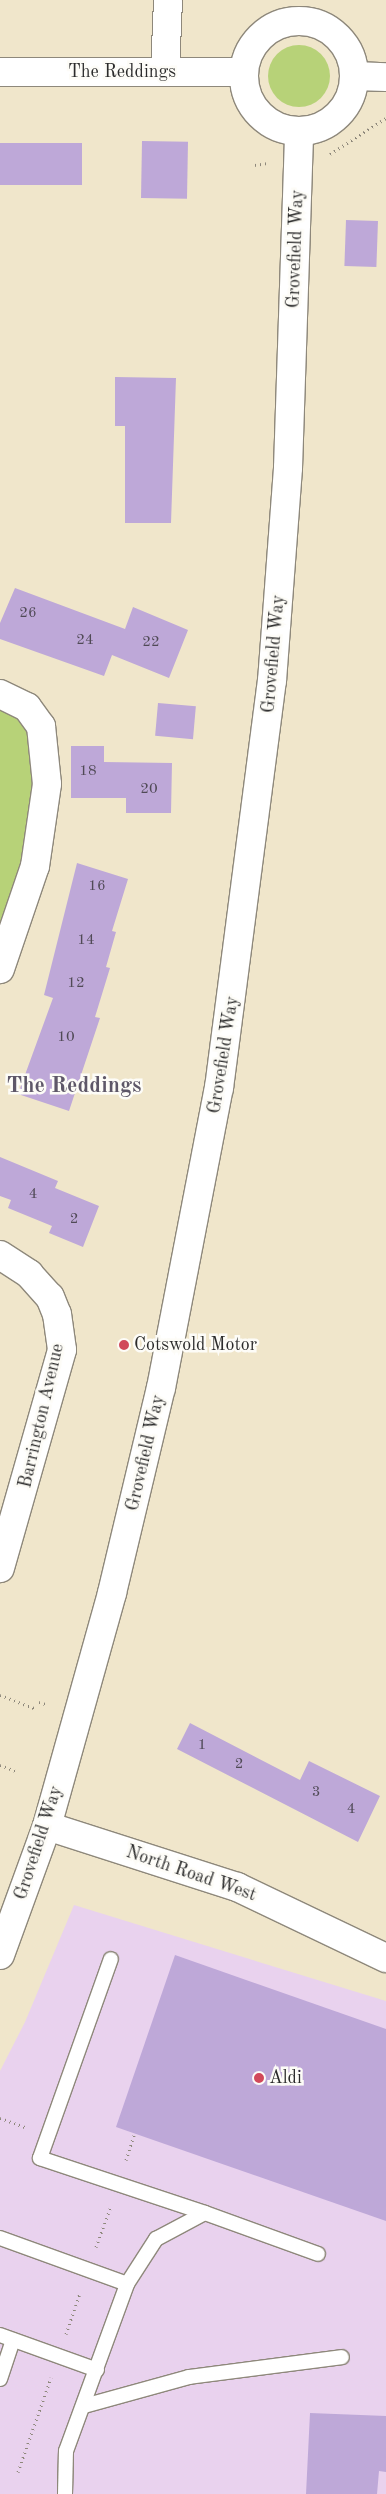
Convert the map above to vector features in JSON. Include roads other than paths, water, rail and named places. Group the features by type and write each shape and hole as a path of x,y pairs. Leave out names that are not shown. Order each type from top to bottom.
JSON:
{"street":[{"path":"165,72 168,0"},
{"path":"291,11 328,29 343,42 354,76 341,112 326,124 300,131 272,124 257,112 247,94 244,72 259,38 291,11"},
{"name":"The Reddings","path":"0,72 244,72"},
{"path":"354,76 386,77"},
{"name":"Grovefield Way","path":"0,1955 47,1826 112,1593 159,1398 202,1192 236,983 279,596 288,468 300,131"},
{"path":"0,694 36,717 46,757 41,839 6,933 0,969"},
{"name":"Barrington Avenue","path":"0,1255 29,1274 50,1298 61,1332 62,1350 0,1568"},
{"name":"North Road West","path":"47,1826 237,1887 386,1958"}],"lane":[{"path":"112,1959 40,2158 205,2213 318,2254"},
{"path":"65,2494 66,2450 84,2406 127,2284 156,2239 205,2213"},
{"path":"0,2238 127,2284"},
{"path":"0,2379 7,2338 97,2370"},
{"path":"84,2406 188,2377 342,2357"}],"place":[{"name":"Cotswold Motor","path":"124,1345"},
{"name":"Aldi","path":"259,2078"}],"district":[{"name":"The Reddings","path":"74,1087"}]}
